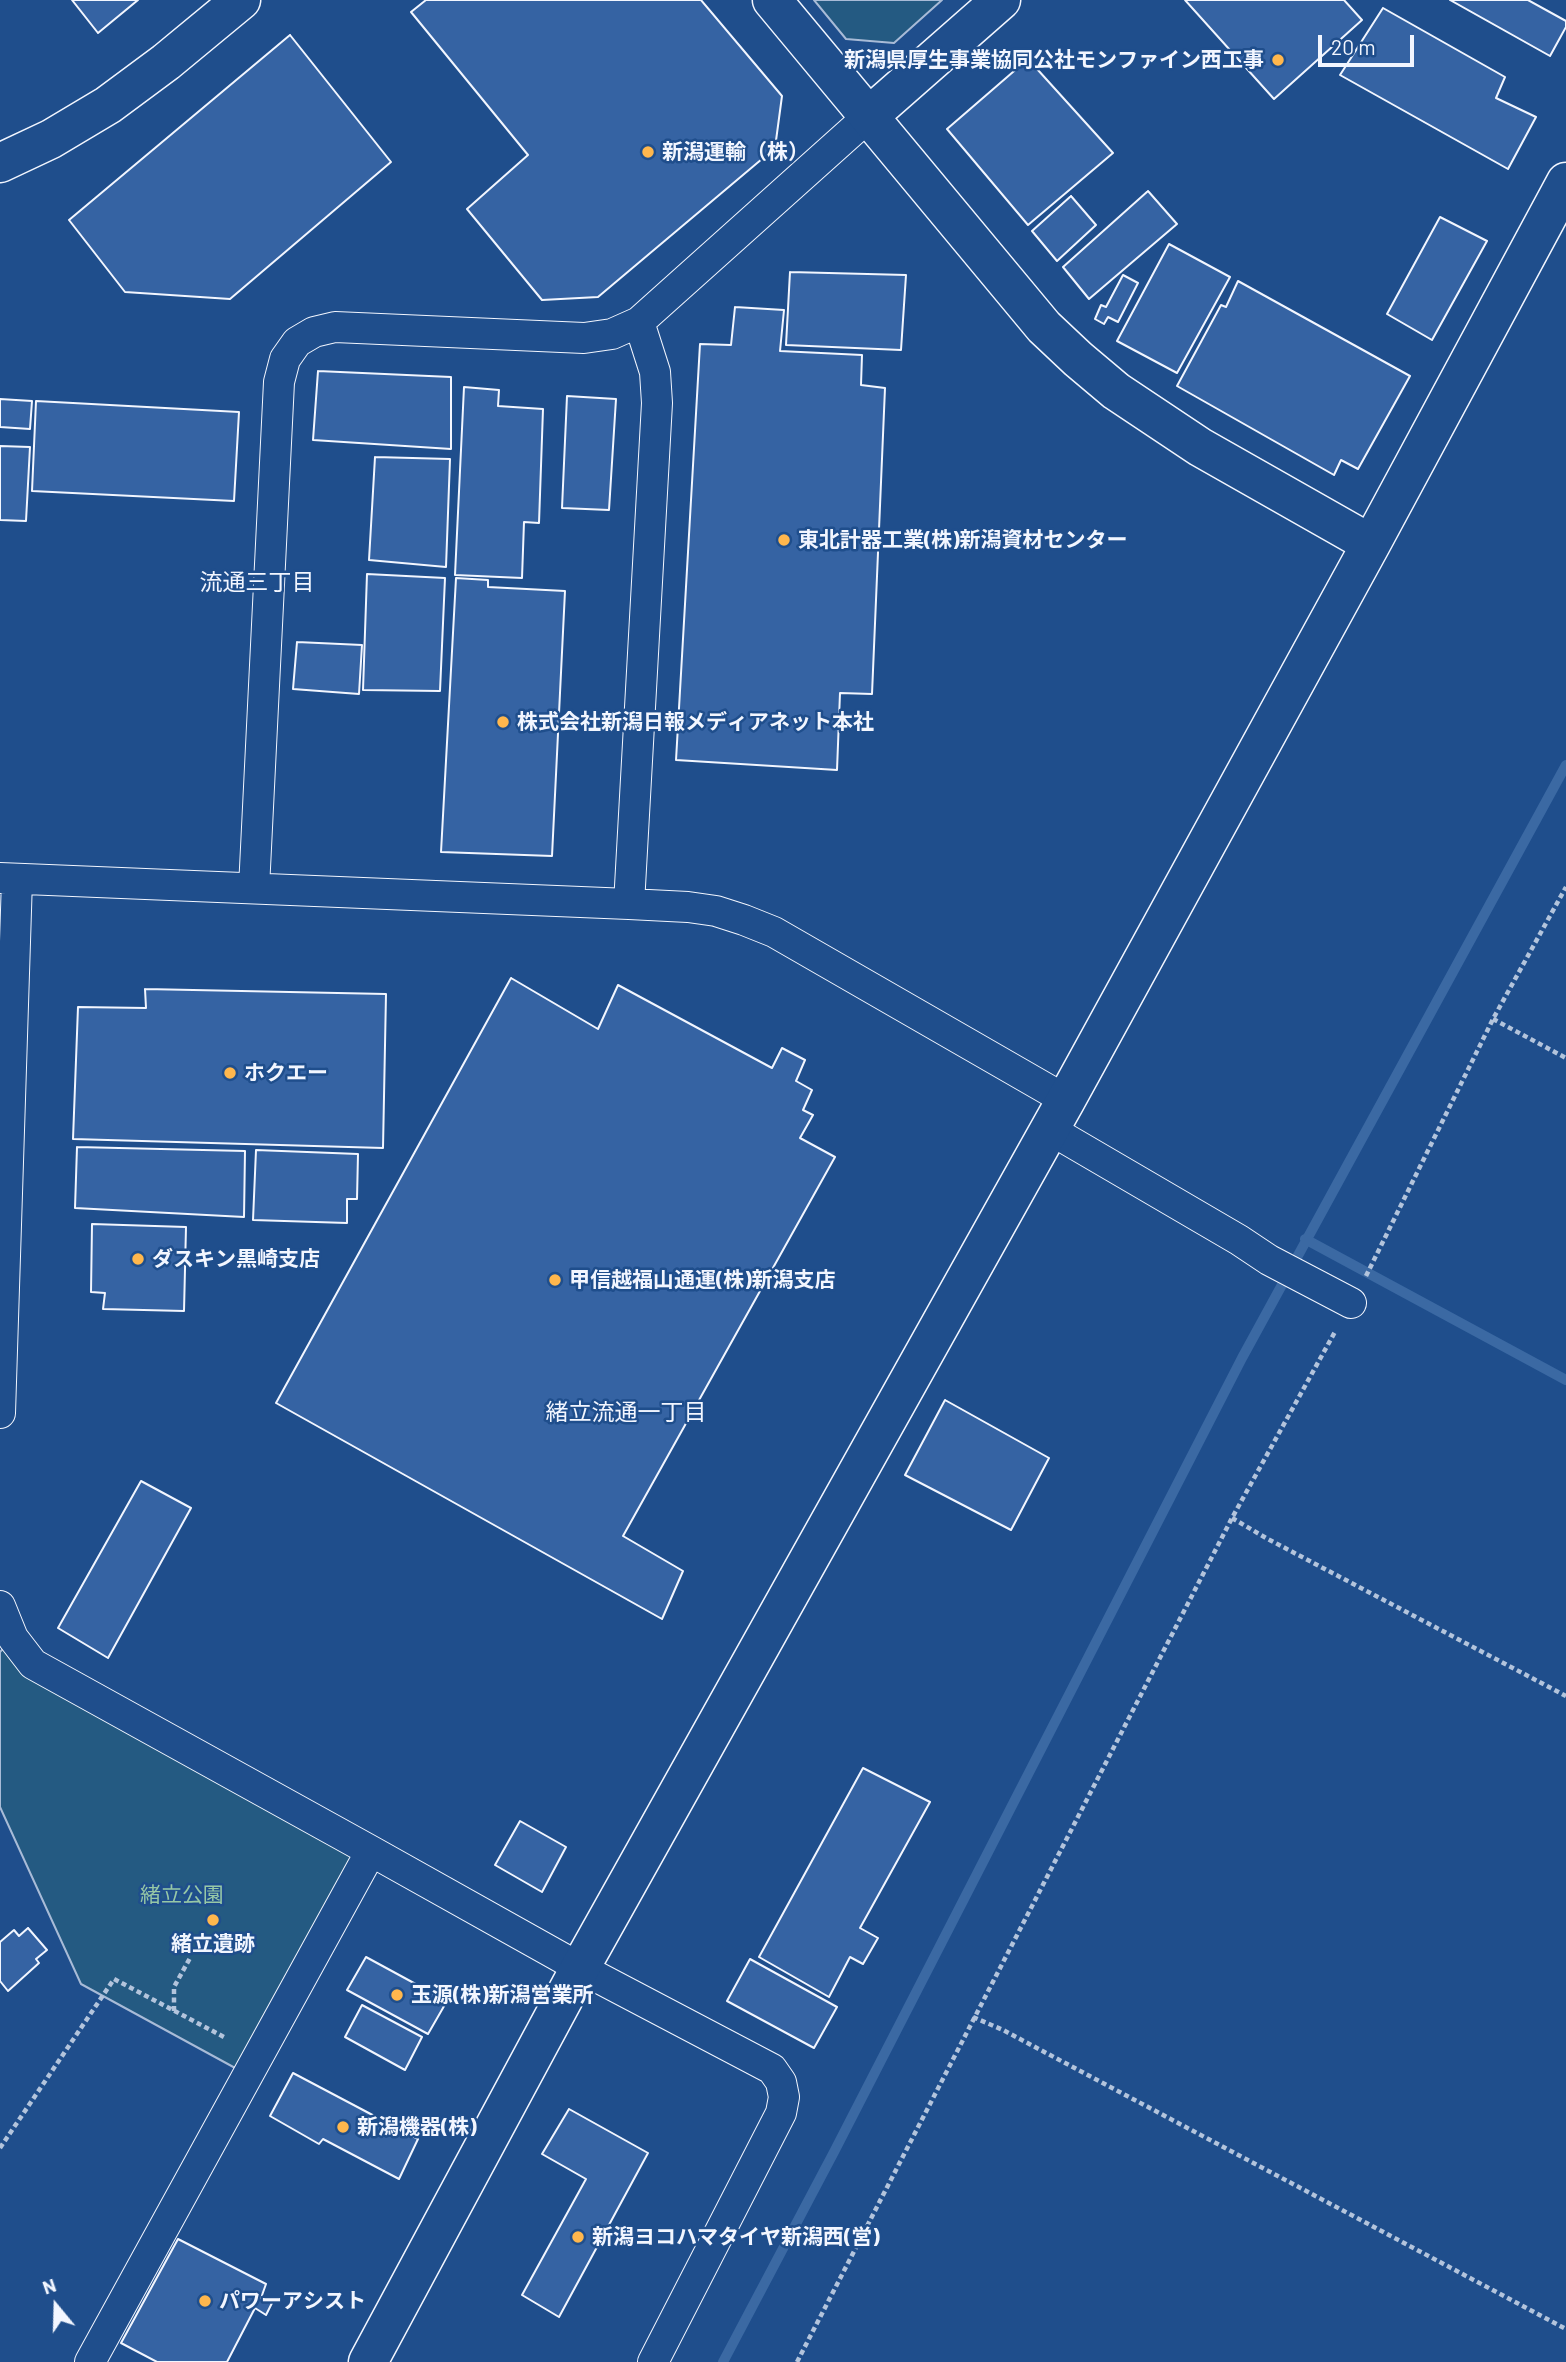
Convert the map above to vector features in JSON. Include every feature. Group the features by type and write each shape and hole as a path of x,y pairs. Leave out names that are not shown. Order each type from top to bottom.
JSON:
{"street":[{"path":"0,163 51,139 108,105 166,62 241,0"},
{"path":"772,0 1044,327 1078,359 1116,391 1200,447 1371,544"},
{"path":"254,888 279,382 285,359 297,342 314,332 335,327 584,338 612,334 639,322 1001,0"},
{"path":"368,2362 579,1968 1057,1114 1371,544 1566,182"},
{"path":"629,904 657,403 655,372 639,322"},
{"path":"0,1413 8,878 688,907 744,920 774,932 1057,1114 1269,1260 1351,1295"},
{"path":"0,1606 7,1645 33,1664 579,1968 772,2069 781,2082 784,2097 781,2113 653,2362"},
{"path":"90,2362 371,1850"}],"path":[{"path":"797,2362 1232,1518 1351,1295 1376,1257 1493,1019 1566,887"},
{"path":"1493,1019 1566,1058"},
{"path":"1232,1518 1566,1696"},
{"path":"174,2011 174,1987 190,1958"},
{"path":"0,2148 114,1979 224,2038"},
{"path":"973,2017 1003,2030 1566,2329"}],"green space":[{"path":"814,0 942,0 894,43 846,39"},
{"name":"緒立公園","path":"13,1638 369,1855 248,2075 81,1984 0,1807 0,1652"}],"building":[{"path":"72,0 138,0 98,33"},
{"name":"新潟運輸（株）","path":"426,0 701,0 782,96 775,148 598,297 542,300 467,209 528,155 411,12"},
{"name":"新潟県厚生事業協同公社モンファイン西工事","path":"1185,0 1344,0 1362,20 1274,99"},
{"path":"1450,0 1528,0 1566,21 1566,27 1550,56"},
{"path":"1383,8 1505,77 1496,98 1536,117 1508,169 1340,75"},
{"path":"290,35 391,162 230,299 125,292 69,220"},
{"path":"1028,59 1113,153 1028,225 947,129"},
{"path":"1148,191 1177,224 1089,299 1063,267"},
{"path":"1071,196 1096,225 1057,261 1032,231"},
{"path":"1440,217 1487,241 1432,340 1387,314"},
{"path":"1169,244 1230,277 1177,373 1117,341"},
{"path":"790,272 906,275 901,350 786,345"},
{"path":"1123,275 1138,283 1118,322 1108,317 1104,324 1095,319 1101,305 1106,307"},
{"path":"1238,281 1410,376 1358,469 1341,460 1334,475 1177,386 1221,305 1226,307"},
{"name":"東北計器工業(株)新潟資材センター","path":"735,307 784,310 780,351 862,355 861,385 885,388 872,694 840,693 837,770 676,760 700,344 731,345"},
{"path":"318,371 451,377 451,449 313,440"},
{"path":"464,387 499,390 498,406 543,409 539,523 524,522 522,578 455,575"},
{"path":"567,396 616,399 609,510 562,508"},
{"path":"0,399 32,401 30,429 0,427"},
{"path":"36,401 239,412 234,501 32,491"},
{"path":"0,446 30,447 26,521 0,520"},
{"path":"375,457 450,459 446,567 369,560"},
{"path":"367,574 445,578 440,691 363,690"},
{"name":"株式会社新潟日報メディアネット本社","path":"456,578 488,580 488,587 565,591 552,856 441,852"},
{"path":"297,642 362,645 359,694 293,689"},
{"name":"甲信越福山通運(株)新潟支店","path":"511,978 598,1029 618,985 772,1068 782,1048 805,1060 796,1081 812,1090 803,1110 813,1115 800,1138 835,1157 623,1536 683,1571 662,1619 276,1403"},
{"name":"ホクエー","path":"145,989 386,994 383,1148 73,1139 78,1007 146,1008"},
{"path":"77,1147 245,1151 244,1217 75,1208"},
{"path":"256,1150 358,1154 357,1199 347,1199 347,1223 253,1220"},
{"name":"ダスキン黒崎支店","path":"92,1224 186,1227 184,1311 103,1309 105,1293 91,1292"},
{"path":"945,1400 1049,1458 1011,1530 905,1475"},
{"path":"141,1481 191,1508 108,1658 58,1628"},
{"path":"863,1768 930,1802 860,1928 878,1938 863,1964 850,1957 829,1997 759,1957"},
{"path":"520,1821 566,1847 542,1892 495,1865"},
{"path":"28,1928 47,1950 36,1959 39,1963 8,1991 0,1981 0,1942 14,1930 19,1936"},
{"name":"玉源(株)新潟営業所","path":"366,1957 447,2001 428,2034 347,1990"},
{"path":"750,1959 837,2007 814,2048 727,2001"},
{"path":"362,2005 422,2037 405,2070 345,2037"},
{"name":"新潟機器(株)","path":"293,2073 418,2139 399,2179 323,2139 319,2144 270,2116"},
{"name":"新潟ヨコハマタイヤ新潟西(営)","path":"569,2109 648,2153 559,2317 522,2295 586,2179 542,2154"},
{"name":"パワーアシスト","path":"178,2239 266,2284 261,2298 272,2303 266,2315 255,2308 227,2362 157,2362 121,2343"}],"waterway":[{"path":"723,2362 834,2152 1242,1358 1566,765"},
{"path":"1305,1239 1566,1380"}],"place":[{"name":"新潟県厚生事業協同公社モンファイン西工事","path":"1278,60"},
{"name":"新潟運輸（株）","path":"648,152"},
{"name":"東北計器工業(株)新潟資材センター","path":"784,540"},
{"name":"株式会社新潟日報メディアネット本社","path":"503,722"},
{"name":"ホクエー","path":"230,1073"},
{"name":"ダスキン黒崎支店","path":"138,1259"},
{"name":"甲信越福山通運(株)新潟支店","path":"555,1280"},
{"name":"緒立遺跡","path":"213,1920"},
{"name":"玉源(株)新潟営業所","path":"397,1995"},
{"name":"新潟機器(株)","path":"343,2127"},
{"name":"新潟ヨコハマタイヤ新潟西(営)","path":"578,2237"},
{"name":"パワーアシスト","path":"205,2301"}],"district":[{"name":"流通三丁目","path":"257,582"},
{"name":"緒立流通一丁目","path":"626,1412"}]}
